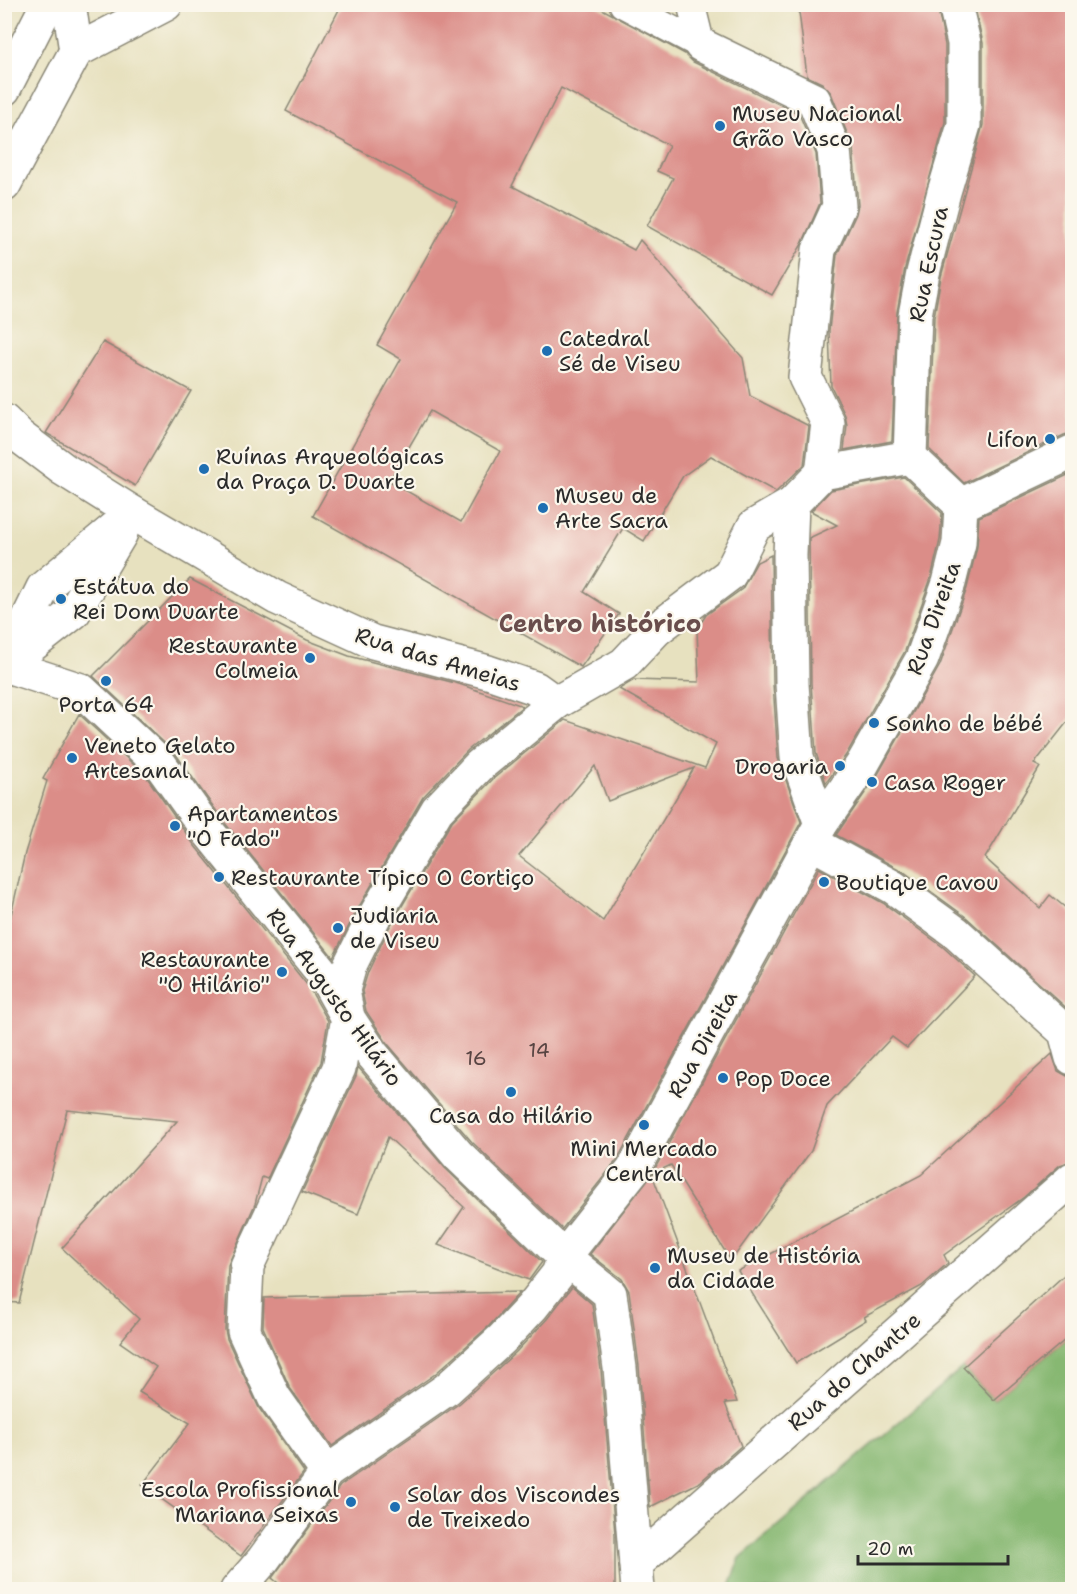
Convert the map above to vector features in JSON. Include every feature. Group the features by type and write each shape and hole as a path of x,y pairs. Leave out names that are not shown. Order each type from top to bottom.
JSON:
{"street":[{"path":"4,89 47,5 45,4"},
{"path":"69,4 76,51"},
{"path":"4,185 76,51 166,4"},
{"name":"Rua Escura","path":"910,457 915,315 923,273 964,125 964,43 955,4"},
{"path":"700,45 814,100 834,150 839,206 819,250 805,377 828,423 822,473"},
{"name":"Rua das Ameias","path":"4,421 19,436 63,469 278,598 373,642 488,672 535,688 556,703"},
{"path":"327,1472 274,1397 244,1331 246,1266 339,1068 348,1018 343,990 350,965 437,810 480,765 556,703 624,664 657,629 730,574 754,526 792,504 822,473 910,457 961,505 1072,452"},
{"path":"792,504 790,555 792,684 797,757 817,833 955,932 1065,1032 1072,1058"},
{"name":"Rua Direita","path":"237,1590 263,1560 327,1472 447,1389 502,1339 532,1307 558,1274 564,1257 633,1170 817,833 862,765 922,660 949,583 959,543 961,505"},
{"path":"5,666 43,588 133,513"},
{"name":"Rua Augusto Hilário","path":"5,666 81,690 160,764 210,834 324,975 348,1018 372,1054 458,1155 564,1257 610,1294 620,1368 637,1577"},
{"name":"Rua do Chantre","path":"637,1577 1072,1179"}],"lane":[{"path":"623,4 700,45"},
{"path":"691,4 700,45"}],"green space":[{"path":"1072,1313 1072,1589 729,1590 740,1558 963,1367 994,1400 1070,1336 1060,1324"}],"building":[{"path":"342,4 593,4 685,54 693,62 799,114 816,154 820,203 802,244 772,295 647,226 673,178 657,171 669,145 561,88 512,186 634,250 640,240 743,358 750,396 809,426 804,465 776,492 711,456 683,476 644,541 623,528 584,592 619,614 581,667 313,516 401,359 377,345 457,202 286,111","holes":["430,411 500,451 461,522 389,481"]},
{"path":"798,4 937,4 945,45 945,122 905,268 897,312 892,441 844,450 847,425 845,415 831,386 829,331 837,255 858,205 853,148 831,93 822,83 807,76"},
{"path":"974,4 1072,4 1072,433 964,483 929,449 934,317 941,277 983,125 983,43"},
{"path":"103,342 191,391 135,486 46,433"},
{"path":"1072,473 1072,716 1034,764 1040,767 985,858 1040,908 1050,895 1072,913 1072,1013 966,917 904,872 836,835 878,774 940,665 967,588 977,547 979,517"},
{"path":"904,477 942,513 940,540 931,578 905,651 846,755 826,783 816,753 811,683 809,538 837,525 811,511 831,490"},
{"path":"771,555 773,684 778,758 801,822 617,1160 562,1229 472,1142 387,1043 366,1011 362,991 368,972 389,928 452,821 493,779 565,720 705,768 716,744 619,689 634,680 699,682 697,629 706,615 742,589 757,562","holes":["595,766 608,801 694,768 603,921 519,856"]},
{"path":"190,579 307,640 349,656 459,684 523,706 468,750 423,797 357,910 333,957 225,823 175,753 93,676"},
{"path":"79,714 146,776 195,846 308,986 328,1021 321,1062 267,1179 262,1177 255,1204 228,1265 225,1330 227,1339 259,1408 304,1472 241,1556 142,1485 190,1423 139,1392 156,1367 120,1342 139,1319 62,1248 177,1121 67,1110 19,1303 4,1302 4,946 25,853 47,781 43,779"},
{"path":"819,868 883,903 943,947 975,976 907,1048 892,1037 827,1106 811,1151 731,1261 671,1165 652,1174"},
{"path":"1052,1054 1058,1071 1072,1076 1072,1161 1060,1165 1024,1197 944,1255 948,1263 922,1286 864,1317 866,1320 796,1363 738,1271 921,1175"},
{"path":"358,1067 445,1168 542,1262 529,1280 438,1245 464,1207 388,1137 358,1214 302,1192 356,1076"},
{"path":"652,1174 737,1402 725,1403 741,1446 700,1482 650,1507 639,1366 629,1291 622,1279 590,1254"},
{"path":"1072,1268 1072,1334 994,1400 963,1367"},
{"path":"572,1287 592,1304 601,1370 615,1534 615,1590 287,1590 272,1578 340,1486 460,1403 516,1352 547,1319"},
{"path":"520,1292 489,1326 435,1374 332,1446 290,1388 263,1327 264,1298"}],"place":[{"name":"Museu Nacional Grão Vasco","path":"720,126"},
{"name":"Catedral Sé de Viseu","path":"547,351"},
{"name":"Lifon","path":"1050,439"},
{"name":"Ruínas Arqueológicas da Praça D. Duarte","path":"204,469"},
{"name":"Museu de Arte Sacra","path":"543,508"},
{"name":"Estátua do Rei Dom Duarte","path":"61,599"},
{"name":"Restaurante Colmeia","path":"310,658"},
{"name":"Porta 64","path":"106,681"},
{"name":"Sonho de bébé","path":"874,723"},
{"name":"Veneto Gelato Artesanal","path":"72,758"},
{"name":"Drogaria","path":"840,766"},
{"name":"Casa Roger","path":"872,782"},
{"name":"Apartamentos \"O Fado\"","path":"175,826"},
{"name":"Restaurante Típico O Cortiço","path":"219,877"},
{"name":"Boutique Cavou","path":"824,882"},
{"name":"Judiaria de Viseu","path":"338,928"},
{"name":"Restaurante \"O Hilário\"","path":"282,972"},
{"name":"Pop Doce","path":"723,1078"},
{"name":"Casa do Hilário","path":"511,1092"},
{"name":"Mini Mercado Central","path":"644,1125"},
{"name":"Museu de História da Cidade","path":"655,1268"},
{"name":"Escola Profissional Mariana Seixas","path":"351,1502"},
{"name":"Solar dos Viscondes de Treixedo","path":"395,1507"}],"district":[{"name":"Centro histórico","path":"600,624"}]}
